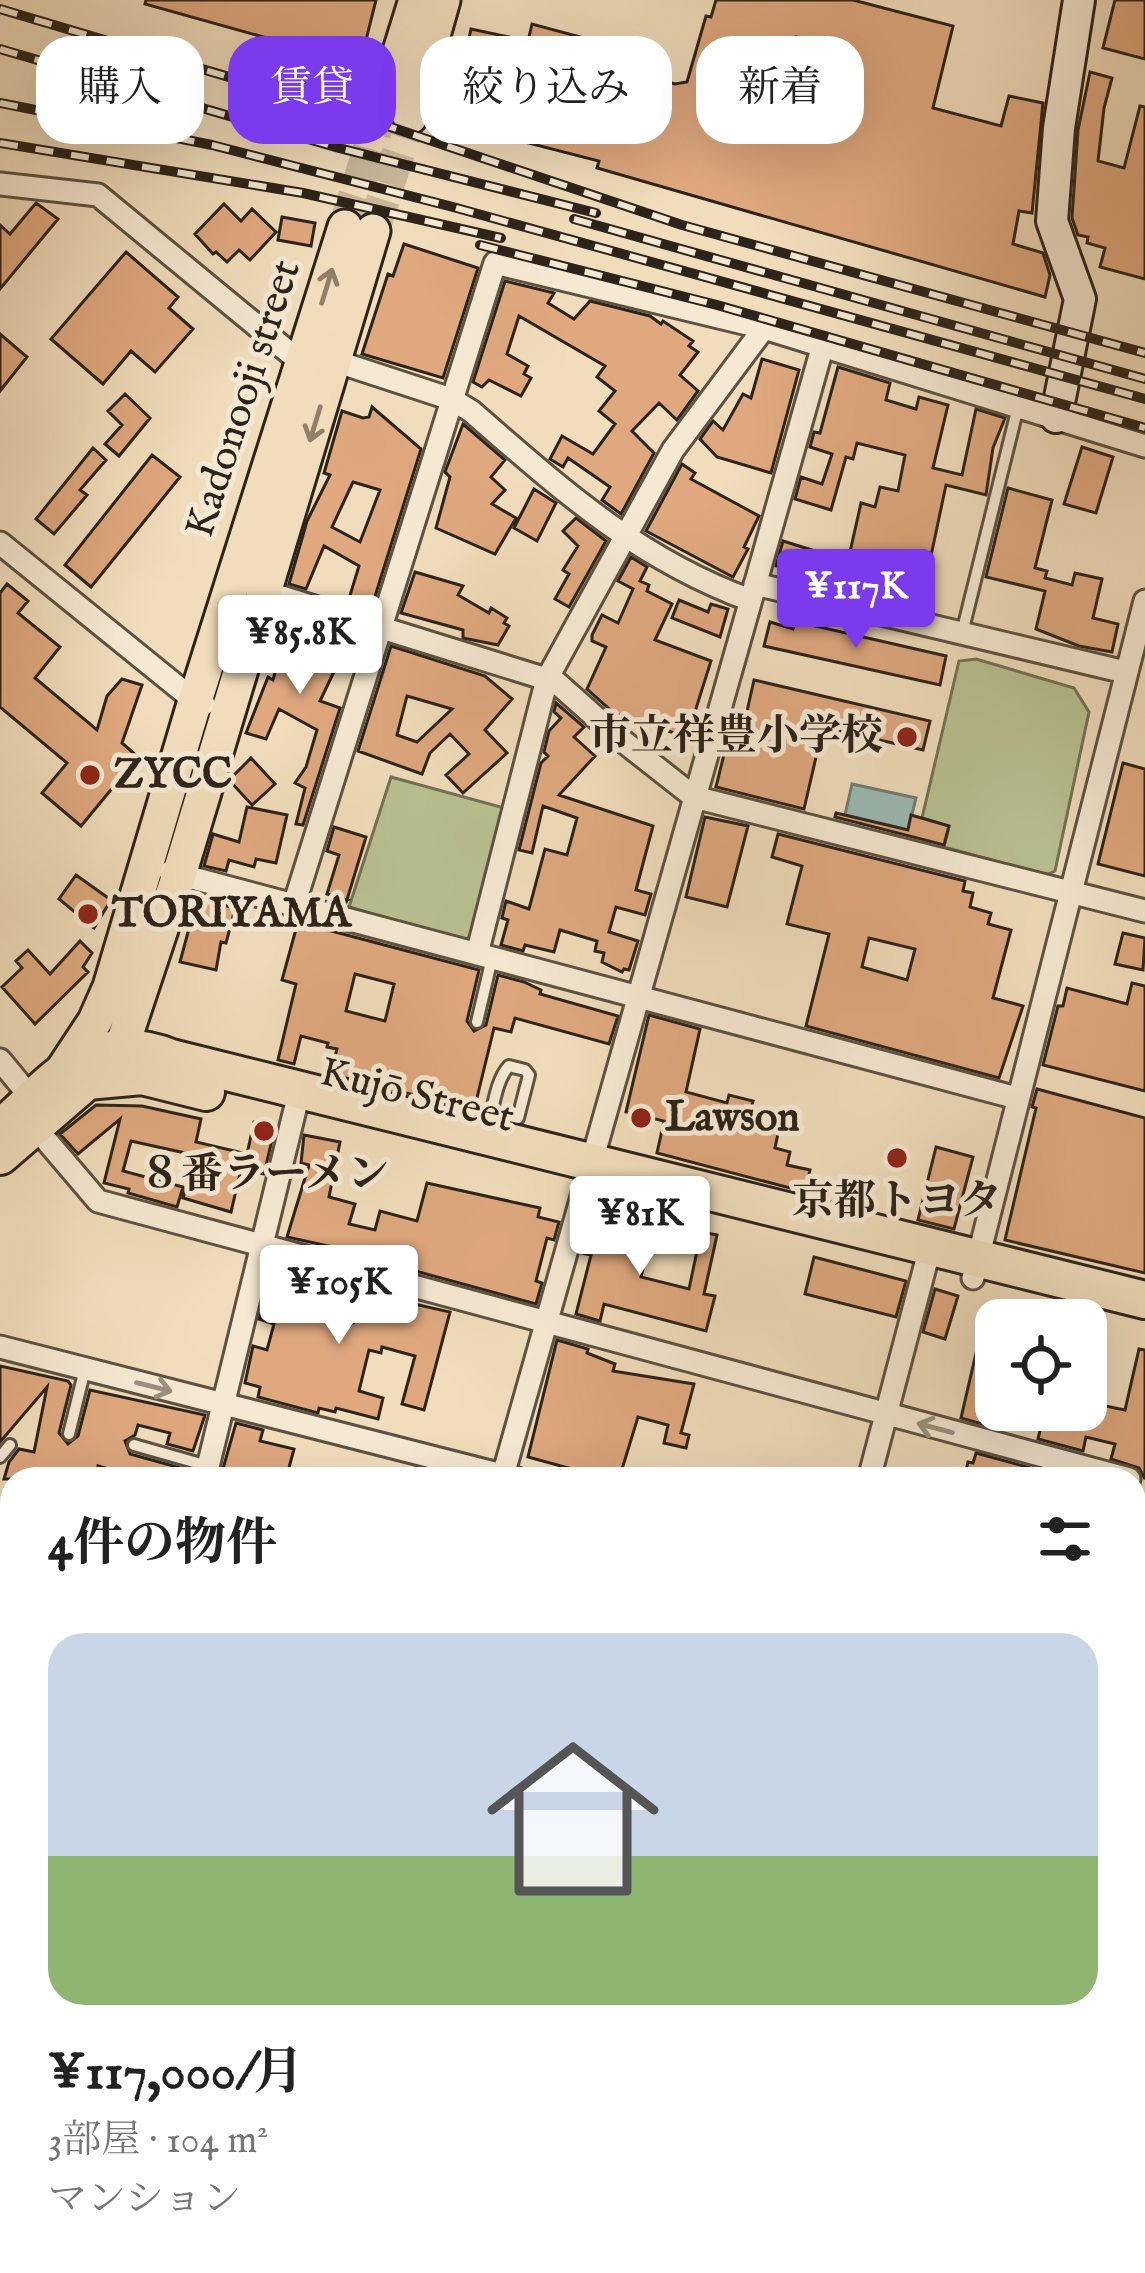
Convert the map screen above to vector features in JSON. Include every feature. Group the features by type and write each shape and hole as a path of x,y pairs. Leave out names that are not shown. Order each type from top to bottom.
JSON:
{"highway":[{"name":"Kujō Street","path":"75,1076 132,1061 147,1048 297,1101 975,1269 1145,1320"},
{"path":"0,1156 22,1117 75,1076"},
{"name":"Kujō Street","path":"297,1101 489,1124 587,1172"},
{"name":"Kujō Street","path":"975,1269 1145,1300"}],"main road":[{"path":"416,0 396,113 443,0"},
{"name":"Kadonooji street","path":"75,1076 227,712 249,587 359,229"},
{"name":"Kadonooji street","path":"132,1061 195,701 249,587"},
{"path":"110,987 106,1019 111,1034 132,1061"}],"street":[{"path":"1056,417 1080,299 1052,221 1059,128 1078,0"},
{"path":"0,184 98,195 319,362 451,399 471,411 576,503 693,579 962,633 1125,672"},
{"path":"294,905 495,263 764,328 1145,446"},
{"path":"485,956 547,679 673,450 764,328"},
{"path":"511,1467 587,1172 823,345"},
{"path":"0,543 195,701 227,712"},
{"path":"249,587 556,682 694,797 1145,911"},
{"path":"975,1269 1145,601"},
{"path":"162,870 1017,1098"},
{"path":"0,1060 22,1117 98,1201 1083,1467"},
{"path":"208,1467 297,1101"},
{"path":"872,1467 927,1257"},
{"path":"0,1347 465,1467"}],"lane":[{"path":"962,633 1018,407"},
{"path":"477,1022 485,956"},
{"path":"509,1066 525,1070 529,1076 518,1118 489,1124 504,1070 509,1066"},
{"path":"69,1434 85,1369"},
{"path":"0,1457 10,1444"},
{"path":"134,1445 191,1467"}],"green space":[{"path":"976,659 1074,688 1089,712 1055,871 1046,875 944,847 949,826 922,818 959,661"},
{"path":"391,777 508,809 474,933 464,941 349,907"}],"water":[{"path":"852,784 916,798 908,830 845,815"}],"building":[{"path":"146,0 376,0 367,36 260,36 145,4"},
{"path":"716,0 853,0 953,26 933,108 1001,126 1009,96 1043,103 1032,213 1019,211 1013,244 1043,253 1050,275 1045,297 597,168 599,161 532,144 672,144 672,83 687,82 696,51 696,144 864,144 864,36 700,36 706,16 711,17"},
{"path":"1115,0 1145,0 1145,59 1103,48"},
{"path":"532,24 577,36 529,36"},
{"path":"471,29 504,36 469,36"},
{"path":"1090,72 1112,78 1098,161 1124,168 1140,106 1145,107 1145,279 1100,267 1105,248 1078,235 1072,218 1078,130"},
{"path":"36,203 58,219 0,289 0,225 10,234"},
{"path":"224,204 241,221 252,209 276,232 250,260 239,250 227,262 195,234"},
{"path":"282,217 315,223 311,246 278,240"},
{"path":"404,244 478,268 443,378 362,354 388,274 393,276"},
{"path":"126,252 178,297 169,308 193,329 155,372 131,351 103,384 51,339"},
{"path":"505,281 554,293 548,303 574,319 590,301 663,321 693,341 689,346 698,352 680,375 698,391 677,420 659,403 632,431 654,453 621,514 602,500 610,487 568,458 563,467 550,459 562,436 593,454 615,424 599,411 615,391 597,377 605,366 519,316 507,354 528,366 524,374 531,378 521,396 489,380 482,387 473,382"},
{"path":"0,334 27,357 0,391"},
{"path":"762,359 799,370 771,473 717,457 700,439 713,421 723,430 743,394 751,398"},
{"path":"838,367 890,383 886,400 916,409 919,397 948,405 933,468 962,475 976,409 1005,418 993,448 986,495 946,485 928,570 900,564 891,601 848,591 856,554 850,552 861,503 875,507 880,487 898,491 905,455 857,443 853,459 846,457 831,510 795,499 801,477 822,484 832,454 810,447 814,432 820,433"},
{"path":"125,394 150,418 119,456 105,444 122,425 108,411"},
{"path":"372,407 421,449 372,606 348,602 359,566 324,546 306,589 289,584 307,521 330,475 324,473 342,411 369,417","holes":["353,482 380,490 360,542 332,527"]},
{"path":"463,424 505,460 491,477 505,490 492,504 516,518 495,554 436,528 450,477 445,472"},
{"path":"1082,447 1113,457 1096,513 1064,504"},
{"path":"93,448 106,460 80,490 87,495 54,534 36,519"},
{"path":"152,455 180,477 91,587 65,565"},
{"path":"682,464 695,473 691,479 759,516 733,577 646,531"},
{"path":"1008,488 1052,500 1035,568 1047,571 1045,578 1072,585 1075,573 1102,579 1093,618 1118,624 1112,652 1079,646 1036,629 1045,591 986,577"},
{"path":"534,489 556,503 537,541 514,528"},
{"path":"576,518 606,541 569,607 555,599 569,574 563,570 578,546 563,531"},
{"path":"783,541 825,554 820,578 776,566"},
{"path":"631,557 647,567 640,581 649,585 647,591 672,604 655,640 711,661 693,718 699,720 693,739 615,714 587,689 606,647 592,641 592,635 602,615 618,623 633,589 618,581"},
{"path":"415,572 463,586 458,595 507,618 504,623 509,626 498,645 463,638 463,630 401,613"},
{"path":"7,584 28,601 18,613 60,647 35,678 97,730 107,696 122,679 142,685 122,743 138,757 81,826 42,793 67,763 0,707 0,593"},
{"path":"679,600 708,612 711,604 728,609 720,637 672,618"},
{"path":"287,614 321,625 315,645 340,659 320,701 340,708 303,825 296,824 305,788 295,783 306,767 317,730 279,709 266,739 246,733 268,677 273,680"},
{"path":"798,617 816,622 815,626 946,656 940,685 764,646 770,622 793,629"},
{"path":"391,646 485,676 512,699 485,730 507,753 463,793 446,775 469,754 450,734 430,753 422,774 358,751","holes":["407,696 452,709 417,742 397,735"]},
{"path":"754,680 930,721 923,750 823,727 804,809 716,787 731,726 743,729"},
{"path":"556,703 584,727 574,737 595,756 559,795 653,826 636,890 651,894 645,915 616,907 609,932 638,941 629,970 622,972 602,962 604,953 595,951 597,941 560,930 554,952 501,945 508,920 502,918 506,901 529,909 545,849 567,855 577,818 543,806 532,853 519,850 541,763 548,756 544,752 549,731 561,718 554,712"},
{"path":"251,758 275,784 252,805 229,780"},
{"path":"1123,763 1145,769 1145,876 1098,864"},
{"path":"247,807 287,815 276,863 256,859 254,867 229,860 226,871 204,866 213,834 239,842"},
{"path":"836,813 908,830 911,815 949,826 944,845 835,817"},
{"path":"705,817 748,826 727,907 686,897"},
{"path":"334,827 366,837 347,900 327,894 339,855 327,851"},
{"path":"778,834 965,881 963,891 973,893 970,907 991,913 988,924 1011,930 993,998 1023,1006 999,1078 806,1026 829,934 787,924 802,866 772,857","holes":["869,938 915,949 907,980 862,967"]},
{"path":"76,875 111,900 94,928 59,899"},
{"path":"198,895 235,909 216,970 180,962"},
{"path":"305,924 479,970 467,1021 474,1031 486,1025 498,975 524,982 541,990 540,994 618,1016 609,1044 515,1018 511,1032 494,1028 474,1110 330,1074 337,1049 301,1036 294,1064 278,1060 296,984 282,980 296,929","holes":["355,974 394,984 385,1021 346,1011"]},
{"path":"1123,933 1145,938 1143,970 1115,964"},
{"path":"80,941 92,953 83,967 88,972 35,1024 2,987 22,968 16,961 28,950 50,974"},
{"path":"1132,983 1145,986 1145,1091 1043,1065 1067,988 1127,1004"},
{"path":"649,1015 700,1029 686,1092 727,1103 729,1095 753,1101 750,1111 781,1119 775,1148 790,1152 787,1165 810,1170 805,1192 657,1153 664,1121 626,1112"},
{"path":"1037,1089 1145,1118 1145,1273 1005,1240"},
{"path":"96,1105 142,1106 201,1119 196,1142 247,1154 254,1122 275,1127 264,1174 241,1169 231,1212 183,1198 187,1184 196,1187 203,1157 131,1141 123,1171 183,1187 177,1207 128,1193 129,1189 104,1183 120,1119 78,1154 60,1134"},
{"path":"304,1135 340,1142 329,1197 355,1204 349,1224 375,1230 380,1211 417,1221 427,1183 540,1208 538,1217 559,1222 554,1240 547,1238 536,1281 542,1283 536,1304 408,1269 409,1264 287,1237 309,1165 301,1163"},
{"path":"936,1147 973,1157 954,1229 918,1220"},
{"path":"595,1204 618,1211 616,1217 622,1219 617,1237 649,1245 641,1277 689,1289 701,1232 717,1235 704,1294 715,1296 706,1331 604,1304 600,1321 576,1314 591,1255 582,1253"},
{"path":"814,1257 906,1281 896,1317 805,1294"},
{"path":"277,1266 330,1285 322,1315 354,1323 366,1293 450,1312 424,1410 402,1404 415,1356 382,1347 381,1353 369,1350 359,1391 383,1398 378,1419 336,1408 335,1412 319,1408 318,1413 258,1397 260,1387 245,1383 253,1346 267,1350 274,1324 259,1319"},
{"path":"935,1289 958,1296 945,1339 923,1332"},
{"path":"557,1340 588,1349 587,1353 615,1364 613,1371 694,1384 681,1433 689,1435 686,1448 664,1443 668,1425 638,1417 623,1467 565,1467 528,1457"},
{"path":"1139,1349 1145,1350 1145,1467 1111,1459 1115,1444 1086,1437 1083,1451 1038,1439 1040,1431 1107,1431 1107,1406 1125,1410"},
{"path":"975,1358 975,1422 961,1418"},
{"path":"0,1366 68,1381 71,1385 59,1433 68,1444 78,1436 90,1390 205,1415 193,1451 167,1444 170,1433 138,1425 135,1435 125,1441 130,1454 177,1467 8,1467 19,1449 34,1452 47,1387 0,1442"},
{"path":"236,1423 263,1430 260,1441 294,1449 289,1467 223,1467"},
{"path":"976,1453 1027,1467 967,1467"}],"tunnel":[{"path":"373,231 410,117"},
{"path":"345,227 371,144"}],"railway":[{"path":"0,9 340,110 682,225 1145,353"},
{"path":"0,49 339,148 596,213"},
{"path":"0,103 212,145 453,207 1145,399"},
{"path":"0,143 303,193 501,238"},
{"path":"574,219 1145,379"},
{"path":"480,245 717,305 1145,428"}],"place":[{"name":"市立祥豊小学校","path":"907,737"},
{"name":"ZYCC","path":"90,775"},
{"name":"TORIYAMA","path":"88,914"},
{"name":"Lawson","path":"641,1118"},
{"name":"８番ラーメン","path":"264,1131"},
{"name":"京都トヨタ","path":"897,1158"}]}
